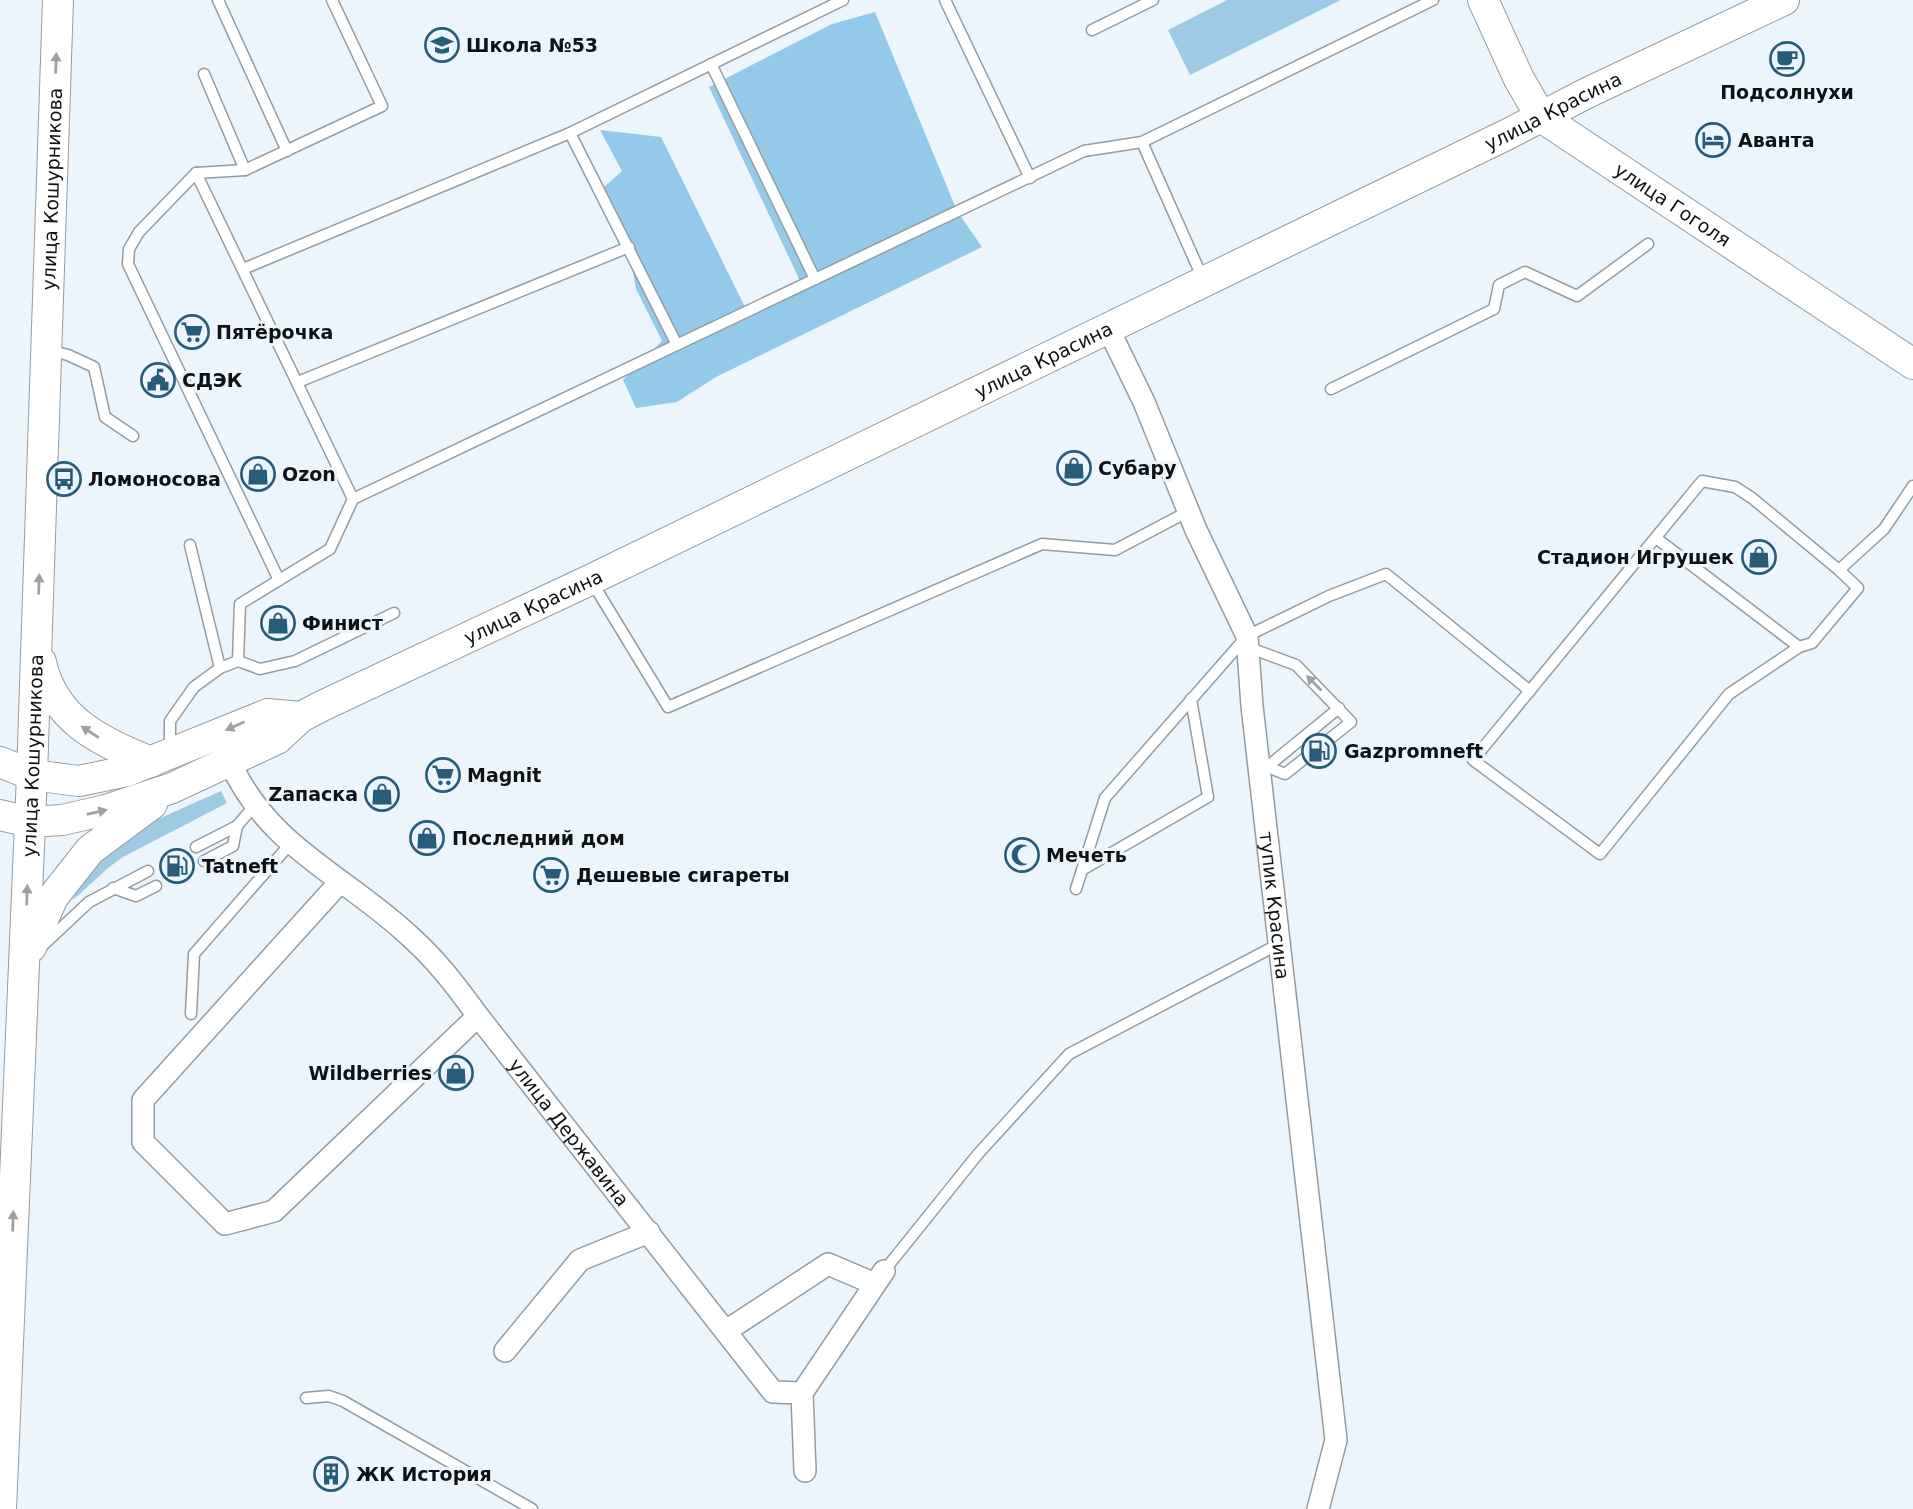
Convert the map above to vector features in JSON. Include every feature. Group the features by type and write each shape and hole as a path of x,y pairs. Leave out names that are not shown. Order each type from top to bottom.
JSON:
{"main road":[{"name":"улица Кошурникова","path":"1,1509 32,775 58,0"},
{"name":"улица Красина","path":"0,815 30,822 62,820 95,813 172,788 230,762 277,739 301,717 590,580 1587,93 1784,0"},
{"name":"улица Гоголя","path":"1487,1 1519,79 1541,117 1913,364"},
{"path":"37,639 45,682 75,723 111,747 160,758"},
{"name":"улица Красина","path":"0,762 32,775 79,781 127,771 268,714 301,717"},
{"path":"24,964 53,897 90,850 172,788"}],"street":[{"name":"тупик Красина","path":"1108,328 1248,642 1252,706 1263,765 1279,944 1336,1440 1318,1509"},
{"name":"улица Державина","path":"230,762 238,780 255,805 290,844 403,930 447,972 478,1016 773,1392 802,1393"},
{"path":"340,882 143,1100 143,1142 225,1224 275,1211 478,1016"},
{"path":"505,1351 580,1260 649,1232"},
{"path":"726,1331 828,1264 880,1278 802,1393 804,1471"}],"lane":[{"path":"218,0 287,151"},
{"path":"279,580 128,264 129,249 139,232 196,173 245,170 382,106 332,0"},
{"path":"243,269 570,133 843,0"},
{"path":"945,0 1030,178"},
{"path":"1092,30 1153,0"},
{"path":"238,661 240,604 330,548 353,499 1084,152 1142,142 1433,0"},
{"path":"711,64 815,279"},
{"path":"204,74 245,170"},
{"path":"570,133 677,345"},
{"path":"1142,142 1205,281"},
{"path":"196,173 299,382 353,499"},
{"path":"1331,390 1494,309 1499,285 1525,272 1577,296 1648,244"},
{"path":"299,382 629,247"},
{"path":"47,350 68,355 94,367 105,417 133,436"},
{"path":"1702,481 1735,488 1752,498 1858,588 1812,643 1799,646 1729,694 1600,854 1473,760 1656,538 1702,481"},
{"path":"1839,570 1884,529 1909,500 1913,486"},
{"path":"590,580 668,707 1042,544 1115,550 1189,511"},
{"path":"1656,538 1799,646"},
{"path":"190,545 220,668"},
{"path":"1076,889 1105,798 1191,699 1248,642 1329,596 1386,574 1530,691"},
{"path":"160,758 170,721 194,687 220,668 238,661 260,669 295,661 394,613"},
{"path":"1248,642 1296,665 1339,708 1350,722 1285,775 1263,765 1339,708"},
{"path":"1082,870 1208,797 1191,699"},
{"path":"196,846 237,826 255,805"},
{"path":"204,862 233,846 237,826"},
{"path":"191,1014 194,954 290,844"},
{"path":"24,964 89,902 148,871"},
{"path":"113,888 136,896 156,886"},
{"path":"880,1278 978,1154 1069,1054 1279,944"},
{"path":"306,1398 329,1396 343,1401 532,1509"}],"shaded area":[{"path":"1227,0 1341,0 1190,75 1168,30"},
{"path":"875,12 957,211 982,247 716,377 677,402 636,408 623,380 662,341 636,289 627,238 604,187 622,171 600,130 661,137 745,307 801,283 709,87 832,24"},
{"path":"221,791 227,803 123,857 72,901 105,851 147,824"}],"place":[{"name":"Школа №53","path":"442,45"},
{"name":"Подсолнухи","path":"1787,59"},
{"name":"Аванта","path":"1713,140"},
{"name":"Пятёрочка","path":"192,332"},
{"name":"СДЭК","path":"158,380"},
{"name":"Субару","path":"1074,468"},
{"name":"Ozon","path":"258,474"},
{"name":"Ломоносова","path":"64,479"},
{"name":"Стадион Игрушек","path":"1759,557"},
{"name":"Финист","path":"278,623"},
{"name":"Gazpromneft","path":"1319,751"},
{"name":"Magnit","path":"443,775"},
{"name":"Zапаска","path":"382,794"},
{"name":"Последний дом","path":"427,838"},
{"name":"Мечеть","path":"1022,855"},
{"name":"Tatneft","path":"177,866"},
{"name":"Дешевые сигареты","path":"551,875"},
{"name":"Wildberries","path":"456,1073"},
{"name":"ЖК История","path":"331,1474"}]}
